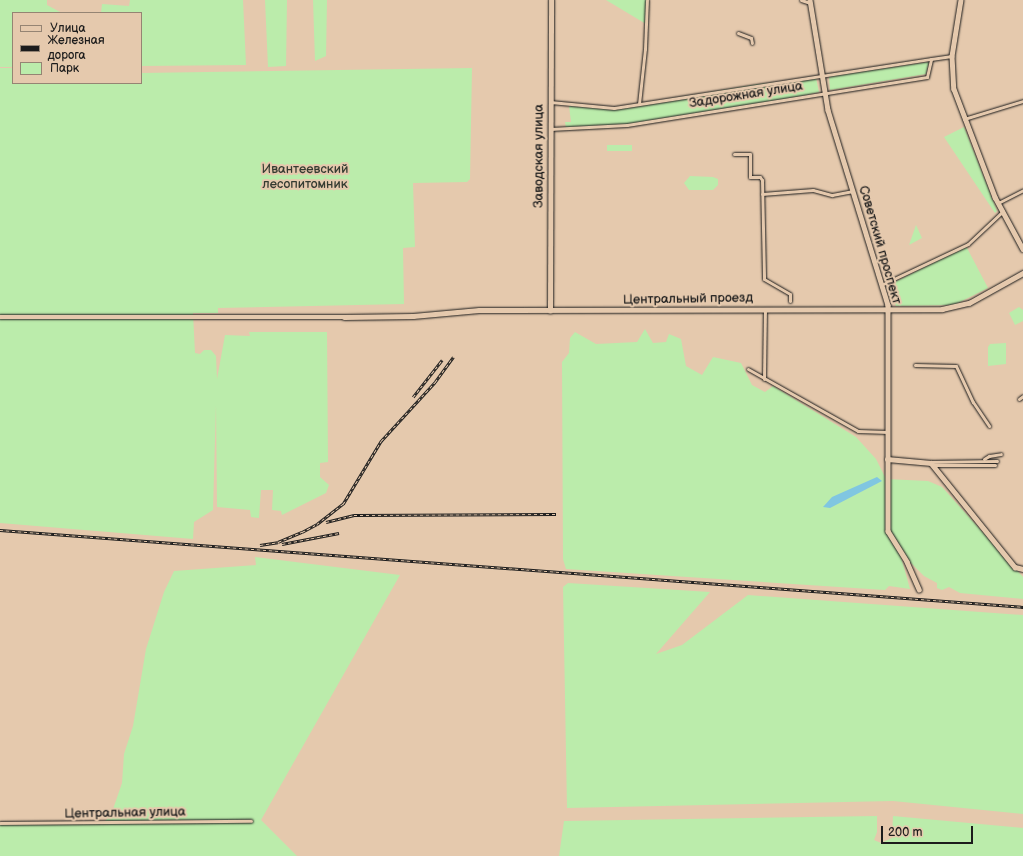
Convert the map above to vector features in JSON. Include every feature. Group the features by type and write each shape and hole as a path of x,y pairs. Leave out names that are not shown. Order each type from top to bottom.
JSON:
{"street":[{"name":"Заводская улица","path":"550,0 550,311"},
{"path":"639,104 645,49 647,0"},
{"path":"801,0 810,2"},
{"path":"961,0 952,56 952,83 964,119 998,203 1023,249"},
{"name":"Советский проспект","path":"810,2 825,92 852,191 888,309 888,531 907,562 919,590"},
{"path":"738,33 750,38 752,42"},
{"name":"Задорожная улица","path":"550,102 601,108 639,104 952,56"},
{"name":"Задорожная улица","path":"550,129 627,125 825,92 927,77 931,59"},
{"path":"964,119 1023,101"},
{"path":"734,154 750,154 750,177 760,178 762,180 764,279 790,294 790,301"},
{"path":"762,194 813,190 832,194 852,191"},
{"path":"998,203 1023,190"},
{"path":"881,285 968,244 1003,212"},
{"name":"Центральный проезд","path":"0,317 344,317 413,316 471,310 888,309 962,306 1023,273"},
{"path":"764,379 765,309"},
{"path":"915,365 956,366 973,402 989,426"},
{"path":"748,369 858,431 888,432"},
{"path":"1019,399 1023,396"},
{"path":"984,459 989,456 1001,454"},
{"path":"887,459 931,463 996,463 984,459 931,463"},
{"path":"931,463 1015,567 1023,569"},
{"name":"Центральная улица","path":"0,823 251,821"}],"green space":[{"path":"0,0 47,0 47,5 60,12 12,12 12,67 0,67"},
{"path":"130,0 243,0 246,65 142,66 142,12 101,12 102,4 129,6"},
{"path":"265,0 287,0 286,66 268,67"},
{"path":"313,0 327,0 326,56 315,61"},
{"path":"606,0 646,0 646,24"},
{"path":"929,62 926,74 830,90 829,76"},
{"name":"Ивантеевский лесопитомник","path":"0,68 12,68 12,84 142,84 142,73 472,68 470,179 467,182 413,183 415,247 403,248 404,304 218,308 218,313 193,313 195,353 200,354 204,350 211,350 216,356 217,379 225,335 250,336 249,332 327,332 328,462 320,463 320,477 329,485 326,493 282,515 281,511 272,510 273,490 261,490 259,518 251,517 250,510 217,507 216,405 213,510 194,522 193,539 0,523"},
{"path":"816,78 819,92 797,97 627,125 566,128 565,122 571,122 569,106 614,108 758,84"},
{"path":"964,127 997,211 995,213 944,137"},
{"path":"607,145 632,145 632,151 607,151"},
{"path":"690,176 713,177 718,179 718,185 713,190 689,190 684,183"},
{"path":"916,225 922,238 909,245"},
{"path":"966,246 988,288 954,305 896,306 889,285"},
{"path":"1019,307 1023,310 1023,321 1015,325 1009,313"},
{"path":"645,329 653,343 666,342 669,334 681,339 686,366 702,375 713,357 741,363 752,385 765,392 773,386 856,437 876,459 886,479 928,481 942,487 1023,577 1023,599 960,593 949,587 942,590 937,588 937,583 924,576 903,555 901,557 910,589 889,586 885,590 566,569 563,559 562,362 569,353 570,338 575,332 596,344 637,342"},
{"path":"1006,343 1006,364 988,366 988,347 990,344"},
{"path":"255,557 400,575 261,820 297,856 0,856 0,823 102,824 111,815 122,783 124,754 133,726 146,649 164,592 174,571 256,565"},
{"path":"568,583 710,592 656,654 682,645 748,595 1023,615 1023,814 893,801 567,808 563,587"},
{"path":"877,816 877,832 874,840 881,843 892,838 893,816 1023,828 1023,856 559,856 564,821"}],"water":[{"path":"877,477 882,481 830,508 823,507 832,497"}],"railway":[{"path":"260,545 278,542 302,532 317,524 343,504 381,441 435,382 453,357"},
{"path":"413,397 442,360"},
{"path":"326,522 354,515 556,514"},
{"path":"0,530 1023,607"},
{"path":"282,544 339,533"}]}
